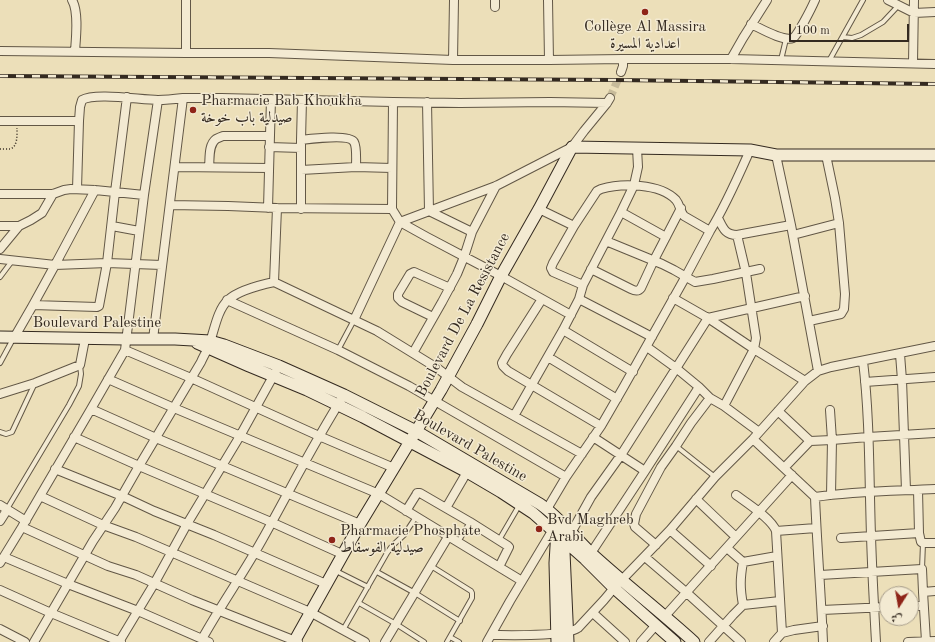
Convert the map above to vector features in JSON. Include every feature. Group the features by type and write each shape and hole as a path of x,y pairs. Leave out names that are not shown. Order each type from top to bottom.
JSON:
{"street":[{"path":"186,0 186,54"},
{"path":"453,60 454,0"},
{"path":"548,0 549,60"},
{"path":"732,59 751,24 767,0"},
{"path":"751,24 771,34 792,38 815,0"},
{"path":"888,0 914,13 935,12"},
{"path":"913,63 914,0"},
{"path":"74,1 76,16 75,51"},
{"path":"0,51 269,54 453,60 732,59 935,64"},
{"path":"620,72 624,59"},
{"path":"33,305 98,307 99,305 112,226 127,97"},
{"path":"77,189 79,121 82,100 85,98 127,97 158,100 183,98 460,103 608,100 572,147 496,186 400,222 354,320"},
{"path":"153,339 183,98"},
{"path":"268,208 271,99"},
{"path":"158,100 139,231 125,345 91,409 24,524 1,560 138,611 202,640 218,610 238,581 319,436 344,395"},
{"path":"301,209 302,100"},
{"path":"393,102 392,209 400,222 570,315"},
{"path":"427,102 429,211"},
{"path":"0,120 79,121"},
{"path":"209,167 210,149 216,139 222,136 270,136"},
{"path":"269,147 301,144 322,138 351,139 356,146 356,167"},
{"path":"572,147 750,150 776,155 935,155"},
{"name":"Boulevard De La Resistance","path":"295,642 342,554 435,400 572,147"},
{"path":"514,416 563,330 579,298 583,285 634,185 638,167 637,148"},
{"path":"547,509 566,477 601,426 633,372 710,230 718,218 750,150"},
{"path":"776,155 805,296 818,371"},
{"path":"809,321 841,314 844,309 845,294 839,223 826,155"},
{"path":"175,167 269,168"},
{"path":"301,170 356,167 392,168"},
{"path":"583,285 553,272 551,268 574,226 597,191 605,188 634,185 661,190 673,197 679,204 684,216 710,230"},
{"path":"413,353 450,288 464,257 472,232 496,186"},
{"path":"0,194 53,194 64,190 77,189 144,194"},
{"path":"14,338 95,190"},
{"path":"0,226 19,226 42,214 53,194"},
{"path":"170,205 301,209 392,209"},
{"path":"274,282 278,208"},
{"path":"591,269 636,291 639,290 681,208"},
{"path":"539,209 574,226"},
{"path":"429,211 472,232"},
{"path":"621,212 666,237"},
{"path":"718,218 725,231 731,235 791,225"},
{"path":"793,235 839,223"},
{"path":"0,249 19,226"},
{"path":"112,226 139,231"},
{"path":"724,406 754,349 756,338 746,273 738,235"},
{"path":"606,241 654,260 695,282 760,269"},
{"path":"0,259 55,265 107,263 162,265"},
{"path":"434,317 402,302 398,298 398,294 410,274 414,272 450,288"},
{"path":"34,642 191,378 209,345 223,306 235,295 260,285 274,282 377,331 437,368 469,391 582,454"},
{"path":"235,295 238,305"},
{"path":"805,296 708,318 621,455 591,497 561,531 522,581 489,638 514,639 562,637 578,628 670,530 715,477 756,436 805,382 818,371 935,346"},
{"path":"579,298 633,326 652,338"},
{"path":"673,298 708,318 805,382"},
{"path":"542,299 514,342 502,363 503,366 508,371 601,426"},
{"path":"228,300 338,350 399,380 566,477"},
{"path":"563,330 633,372"},
{"name":"Boulevard Palestine","path":"0,338 85,339 125,345 153,339 193,340 279,366 344,395 416,431 540,504 547,509 561,531 618,584 665,616 694,642"},
{"path":"81,374 77,366 85,339"},
{"path":"125,345 256,408 394,468"},
{"name":"Boulevard Palestine","path":"209,345 274,377 307,390 363,417 467,472 520,504 591,553 656,625 675,642"},
{"path":"647,347 676,368 710,398 724,406 756,436 784,468 815,497 824,642"},
{"path":"900,354 906,490"},
{"path":"548,357 617,399"},
{"path":"863,361 868,437 876,642"},
{"path":"0,394 35,383 77,366"},
{"path":"0,590 120,642 223,466 279,366"},
{"path":"865,382 935,377"},
{"path":"108,379 379,494 522,581"},
{"path":"591,553 699,387"},
{"path":"656,545 634,528 636,514 667,457 710,398"},
{"path":"91,409 360,524"},
{"path":"830,410 832,440 831,495"},
{"path":"778,411 810,441"},
{"path":"784,468 810,441 935,433"},
{"path":"593,436 645,472"},
{"path":"74,437 342,554"},
{"path":"55,469 214,535 326,584"},
{"path":"446,508 467,472"},
{"path":"665,616 792,475"},
{"path":"815,497 870,492 935,489"},
{"path":"918,490 920,539 923,543 935,544"},
{"path":"406,511 417,493 420,493 505,543 509,547 499,567"},
{"path":"736,495 772,523 776,530 782,633"},
{"path":"40,496 103,525 310,612 365,642"},
{"path":"696,499 736,537"},
{"path":"0,521 4,507 24,524 85,556 295,642"},
{"path":"776,530 816,528"},
{"path":"670,530 710,566"},
{"path":"561,531 555,563 562,637"},
{"path":"841,538 919,533"},
{"path":"385,642 448,537"},
{"path":"727,548 742,562"},
{"path":"742,562 777,556"},
{"path":"645,557 741,642"},
{"path":"742,562 740,586 743,605"},
{"path":"820,575 922,569 922,592 926,641"},
{"path":"922,592 935,591"},
{"path":"709,642 743,605 780,601"},
{"path":"822,610 879,607"},
{"path":"593,613 625,642"},
{"path":"641,642 656,625"},
{"path":"774,642 782,633 823,626"},
{"path":"0,629 25,642"},
{"path":"908,642 935,641"}],"lane":[{"path":"829,61 863,0"},
{"path":"843,37 852,38 861,35 883,22 898,5"},
{"path":"781,60 786,38"},
{"path":"0,277 12,260"},
{"path":"338,350 354,320"},
{"path":"0,363 14,338"},
{"path":"4,507 68,405 78,386 81,374"},
{"path":"0,432 6,434 12,432 35,383"},
{"path":"676,446 715,477"},
{"path":"499,540 520,504"},
{"path":"343,630 392,546 404,536 416,517"},
{"path":"457,542 470,522"},
{"path":"922,569 923,543"},
{"path":"431,566 472,593 472,598 448,642"},
{"path":"334,570 368,587"},
{"path":"377,572 415,593 460,621"},
{"path":"359,602 424,642"},
{"path":"450,637 459,642"}],"path":[{"path":"0,149 12,149 14,147 17,139 18,120"}],"tunnel":[{"path":"610,98 621,72"}],"railway":[{"path":"0,76 615,80 935,84"}],"place":[{"name":"Collège Al Massira اعدادية المسيرة","path":"645,12"},
{"name":"Pharmacie Bab Khoukha صيدلية باب خوخة","path":"193,110"},
{"name":"Bvd Maghreb Arabi","path":"539,529"},
{"name":"Pharmacie Phosphate صيدلية الفوسفاط","path":"332,540"}]}
